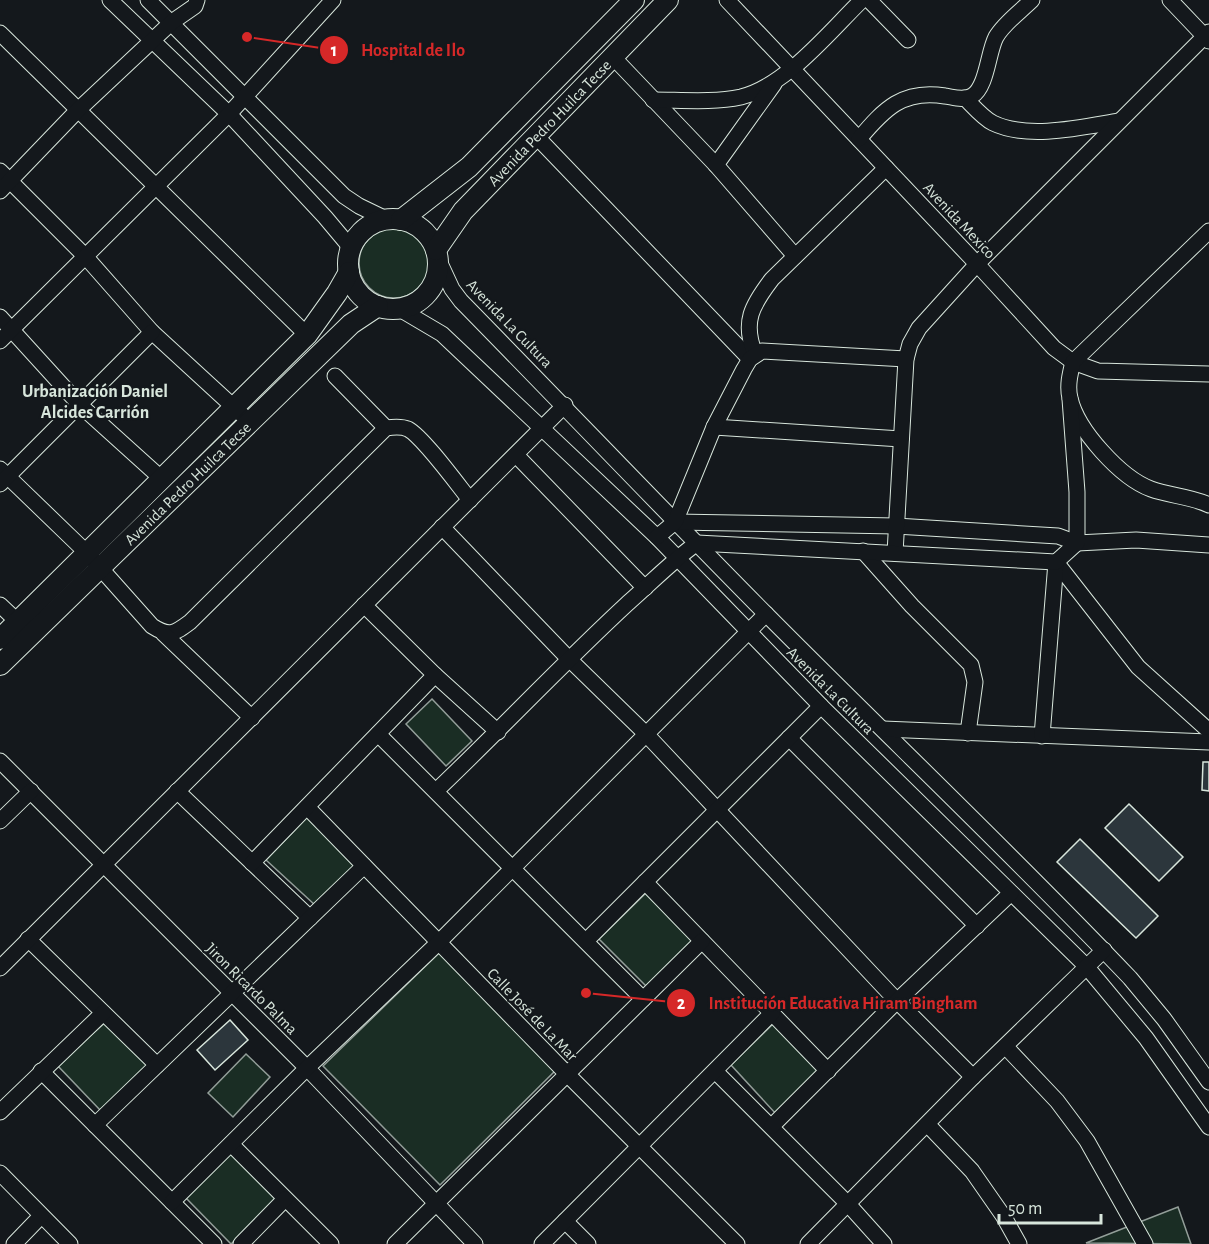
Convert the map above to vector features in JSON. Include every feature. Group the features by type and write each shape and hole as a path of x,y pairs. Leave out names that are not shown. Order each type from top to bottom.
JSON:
{"main road":[{"name":"Avenida Pedro Huilca Tecse","path":"394,220 470,167 634,0"},
{"name":"Avenida Pedro Huilca Tecse","path":"437,256 463,211 668,0"},
{"path":"394,220 412,223 423,230 431,239 437,256 436,278 427,294 409,306 398,308 378,306 368,301 359,293 349,272 351,248 357,237 376,222 394,220"},
{"name":"Avenida Pedro Huilca Tecse","path":"0,639 306,335 337,293 349,272"},
{"name":"Avenida Pedro Huilca Tecse","path":"0,665 351,324 378,306"}],"street":[{"path":"110,0 230,114 351,248"},
{"path":"148,0 344,196 359,206 394,220"},
{"path":"197,0 192,9 172,22 3,181 85,256 152,332 250,422"},
{"path":"0,341 230,114 333,0"},
{"name":"Avenida Mexico","path":"727,0 1054,348 1073,362 1098,371 1209,374"},
{"path":"716,165 776,82 862,0"},
{"path":"869,0 908,40"},
{"path":"859,139 877,117 898,100 924,95 964,98 973,96 979,88 997,35 1032,0"},
{"path":"895,553 906,359 910,344 919,328 977,264 1119,121 1208,36 1170,0"},
{"path":"0,33 306,335"},
{"path":"613,57 716,165 795,256"},
{"path":"653,100 740,97 776,82"},
{"path":"964,98 991,122 1007,128 1068,130 1119,121"},
{"path":"536,135 752,357"},
{"path":"752,357 747,329 750,315 759,296 772,279 886,168"},
{"path":"1042,736 1056,562 1077,543 1077,492 1069,377 1073,362 1209,231"},
{"name":"Avenida La Cultura","path":"437,256 452,289 462,301 766,614 1104,950 1164,1019 1209,1082"},
{"name":"Avenida La Cultura","path":"398,308 442,334 657,537 821,706 1086,966 1146,1038 1209,1127"},
{"path":"0,317 80,405 162,479"},
{"path":"152,332 80,405 2,477 87,553 152,626 163,633 252,718"},
{"path":"657,537 675,522 714,427 752,357 762,351 906,359"},
{"path":"335,376 386,428"},
{"path":"1070,399 1094,443 1115,466 1150,489 1186,496 1209,505"},
{"path":"0,968 565,405"},
{"path":"163,633 176,632 190,622 386,428 398,426 409,430 419,438 470,500"},
{"path":"714,427 901,440"},
{"path":"516,455 645,588"},
{"path":"675,522 896,526 1058,536 1077,543 1136,540 1209,545"},
{"path":"442,527 568,658 646,734 897,1001 973,1077"},
{"path":"436,791 498,732 568,658 676,558 697,543 1056,562 1138,667 1209,731"},
{"path":"863,551 912,606 971,665 975,682 968,732"},
{"path":"0,605 18,622"},
{"path":"364,605 435,675 498,732"},
{"path":"172,1202 306,1068 438,943 766,614"},
{"path":"252,863 435,675"},
{"path":"586,941 821,706"},
{"path":"883,729 1209,742"},
{"path":"378,734 643,999"},
{"path":"789,738 977,926"},
{"name":"Jiron Ricardo Palma","path":"0,761 306,1068 475,1244"},
{"path":"0,821 31,791"},
{"path":"177,792 310,918"},
{"name":"Calle José de La Mar","path":"307,807 438,943 737,1244"},
{"path":"95,1125 364,866"},
{"path":"645,882 828,1071"},
{"path":"772,1126 897,1001 1011,893"},
{"path":"28,939 157,1065"},
{"path":"395,1244 702,941"},
{"path":"808,1244 973,1077 1104,950"},
{"path":"0,1112 104,1013"},
{"path":"542,1244 772,1013"},
{"path":"1006,1047 1057,1101 1087,1141 1145,1244"},
{"path":"41,1071 214,1244"},
{"path":"715,1071 772,1126 884,1244"},
{"path":"928,1125 972,1171 1004,1217 1018,1244"},
{"path":"231,1144 331,1244"},
{"path":"0,1173 70,1244"},
{"path":"242,1244 285,1199"},
{"path":"14,1244 41,1216"},
{"path":"565,1221 588,1244"}],"green space":[{"path":"394,228 407,231 419,238 426,250 429,263 426,276 419,288 407,295 394,298 381,295 369,288 362,276 359,263 362,250 369,238 381,231"},
{"path":"432,699 472,741 446,766 406,724"},
{"path":"312,812 359,861 315,905 266,860"},
{"path":"651,888 698,938 648,988 599,939"},
{"path":"442,950 557,1069 440,1185 323,1066"},
{"path":"108,1020 151,1063 100,1110 57,1065"},
{"path":"777,1020 825,1067 776,1114 731,1065"},
{"path":"246,1054 270,1077 233,1117 208,1093"},
{"path":"235,1149 282,1197 231,1244 186,1198"},
{"path":"1178,1207 1191,1244 1086,1243"}],"building":[{"path":"1203,762 1209,762 1209,791 1202,790"},
{"path":"1129,804 1183,857 1159,881 1105,828"},
{"path":"1080,839 1158,916 1136,938 1057,862"},
{"path":"230,1020 248,1040 215,1070 197,1050"}],"place":[{"name":"Hospital de Ilo","path":"247,37"},
{"name":"Institución Educativa Hiram Bingham","path":"586,993"}],"district":[{"name":"Urbanización Daniel Alcides Carrión","path":"95,401"}]}
